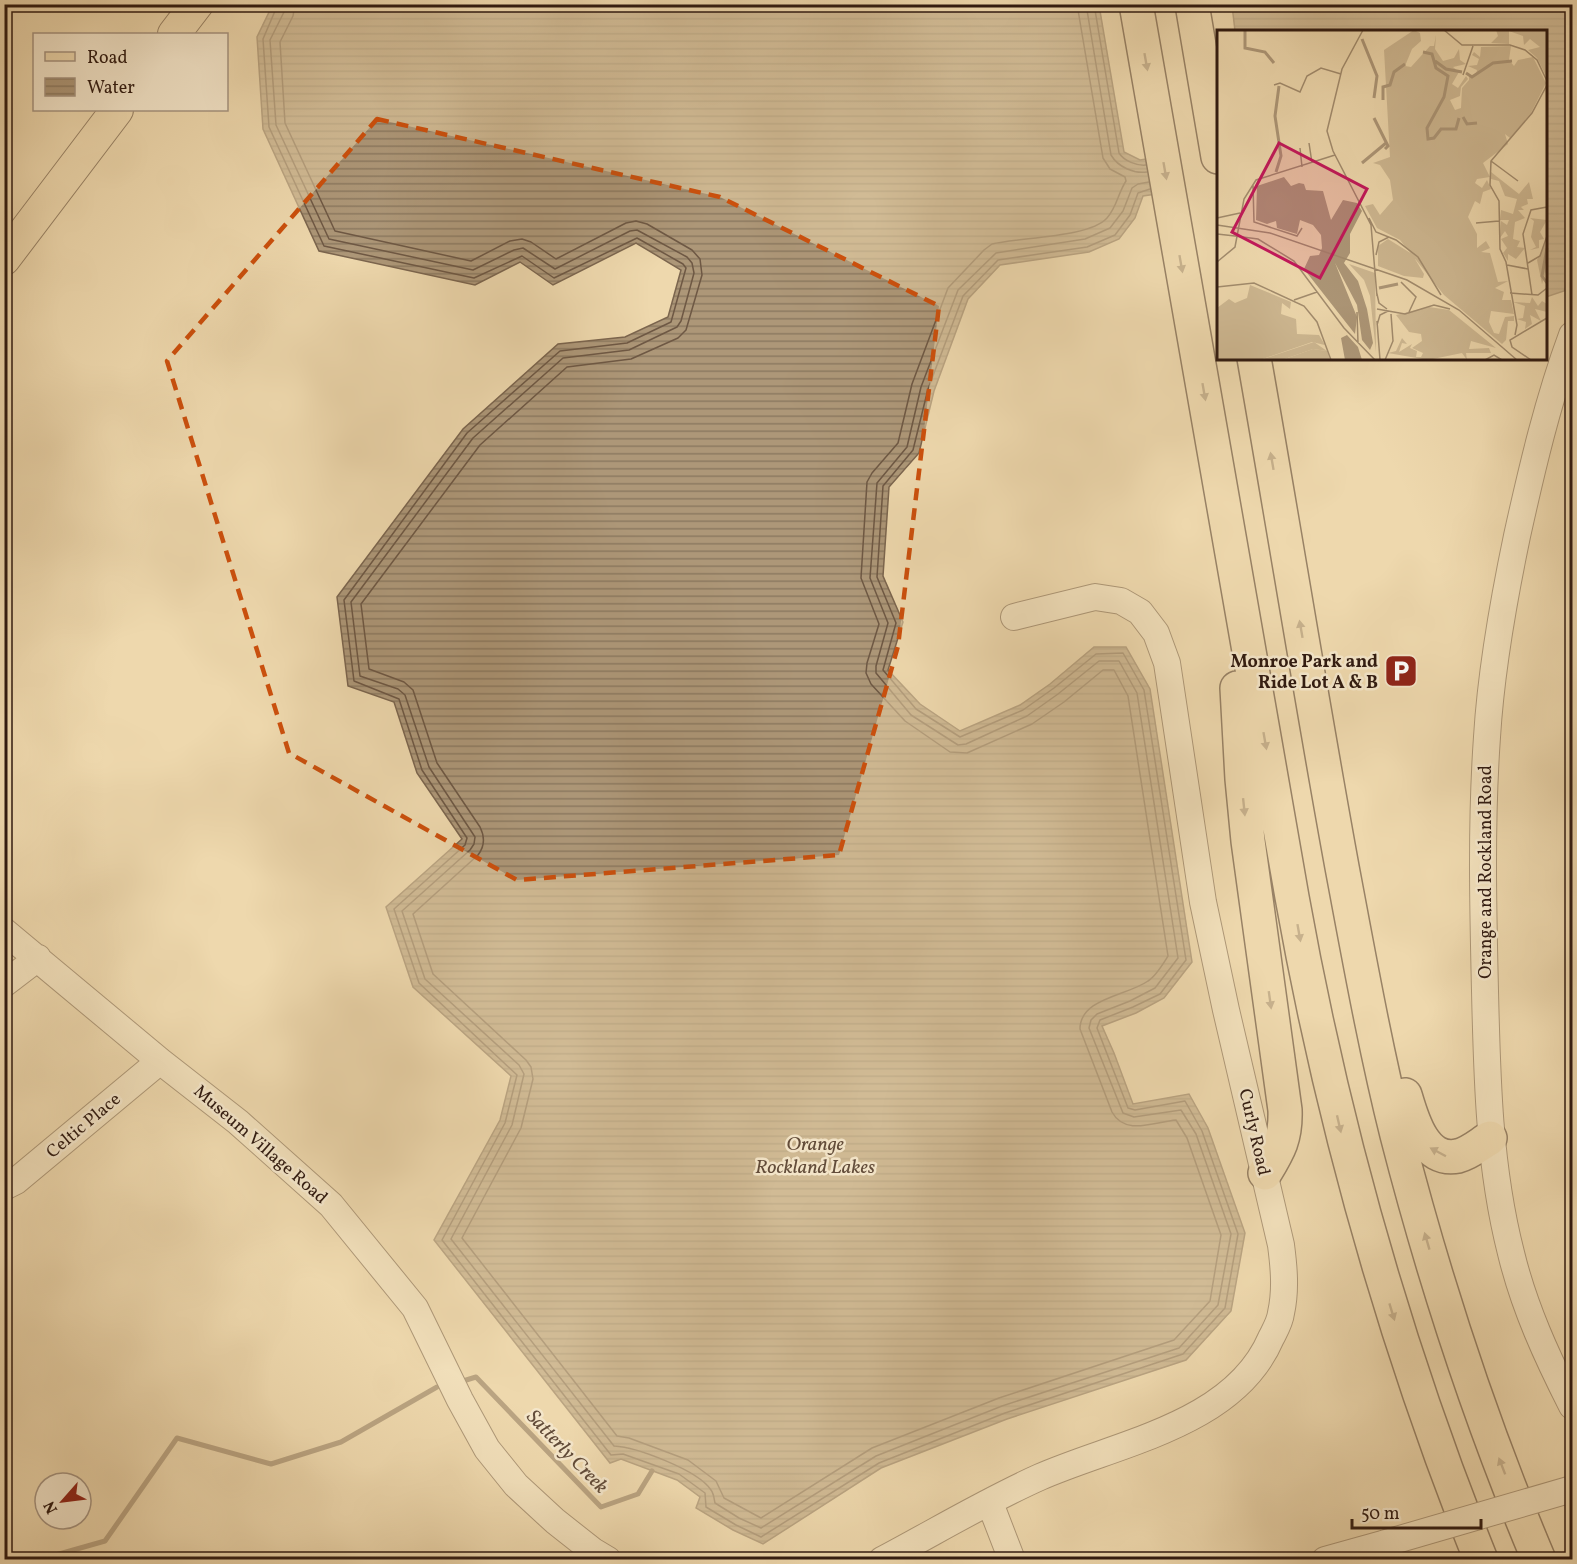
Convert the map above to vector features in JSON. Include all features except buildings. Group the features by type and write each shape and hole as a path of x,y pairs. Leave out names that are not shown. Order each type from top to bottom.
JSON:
{"highway":[{"path":"1136,4 1303,957 1342,1138 1400,1338 1433,1436 1481,1560"},
{"path":"1192,4 1216,142"},
{"path":"1254,360 1370,1016 1403,1157 1432,1258 1471,1379 1539,1560"},
{"path":"1222,498 1225,599 1235,665 1246,820 1285,1110 1286,1131 1283,1142 1265,1173"},
{"path":"1332,810 1368,932 1401,1081 1419,1132 1436,1153 1450,1157 1465,1153 1490,1138"}],"main road":[{"path":"175,33 197,4"},
{"path":"4,259 116,111"}],"street":[{"name":"Orange and Rockland Road","path":"1572,335 1552,392 1527,487 1502,611 1491,691 1485,769 1483,869 1490,1138 1499,1198 1518,1280 1537,1332 1572,1406"},
{"name":"Curly Road","path":"882,1560 1040,1478 1168,1429 1224,1396 1249,1375 1267,1349 1281,1316 1285,1282 1281,1245 1203,902 1167,663 1156,633 1140,612 1121,601 1095,597 1014,617"},
{"name":"Museum Village Road","path":"4,931 238,1122 331,1205 415,1308 487,1449 516,1485 555,1521 608,1560"},
{"path":"4,984 38,958"},
{"name":"Celtic Place","path":"4,1187 16,1181 160,1060"},
{"path":"1325,1560 1572,1489"},
{"path":"990,1503 1012,1560"}],"highlighted area":[{"path":"377,119 720,197 939,306 898,646 839,855 517,880 289,753 167,361"}],"water":[{"name":"Orange Rockland Lakes","path":"273,4 1099,5 1124,152 1140,160 1189,152 1197,188 1143,196 1135,218 1119,239 1089,252 1000,265 968,299 934,391 919,453 889,487 883,576 903,622 888,670 920,704 960,731 1020,705 1050,684 1094,647 1126,647 1150,689 1192,962 1164,998 1136,1013 1102,1026 1133,1104 1189,1094 1208,1128 1245,1233 1231,1311 1186,1360 1007,1419 881,1468 763,1544 733,1530 696,1508 700,1497 677,1480 621,1459 610,1463 434,1240 500,1120 511,1076 413,987 386,907 462,839 417,773 394,702 348,686 337,597 463,429 558,344 625,337 668,317 681,270 636,243 553,285 520,262 475,285 319,251 263,129 257,37"},
{"path":"1232,5 1572,5 1572,272 1564,291 1547,297 1547,30 1235,30"}],"pier":[{"path":"1217,141 1217,186 1153,198 1146,156"}],"waterway":[{"name":"Satterly Creek","path":"463,1381 476,1377 601,1507 638,1494 652,1471"},
{"name":"Satterly Creek","path":"38,1560 105,1541 177,1438 271,1464 341,1442 437,1387"}],"place":[{"name":"Monroe Park and Ride Lot A & B","path":"1401,671"}]}
